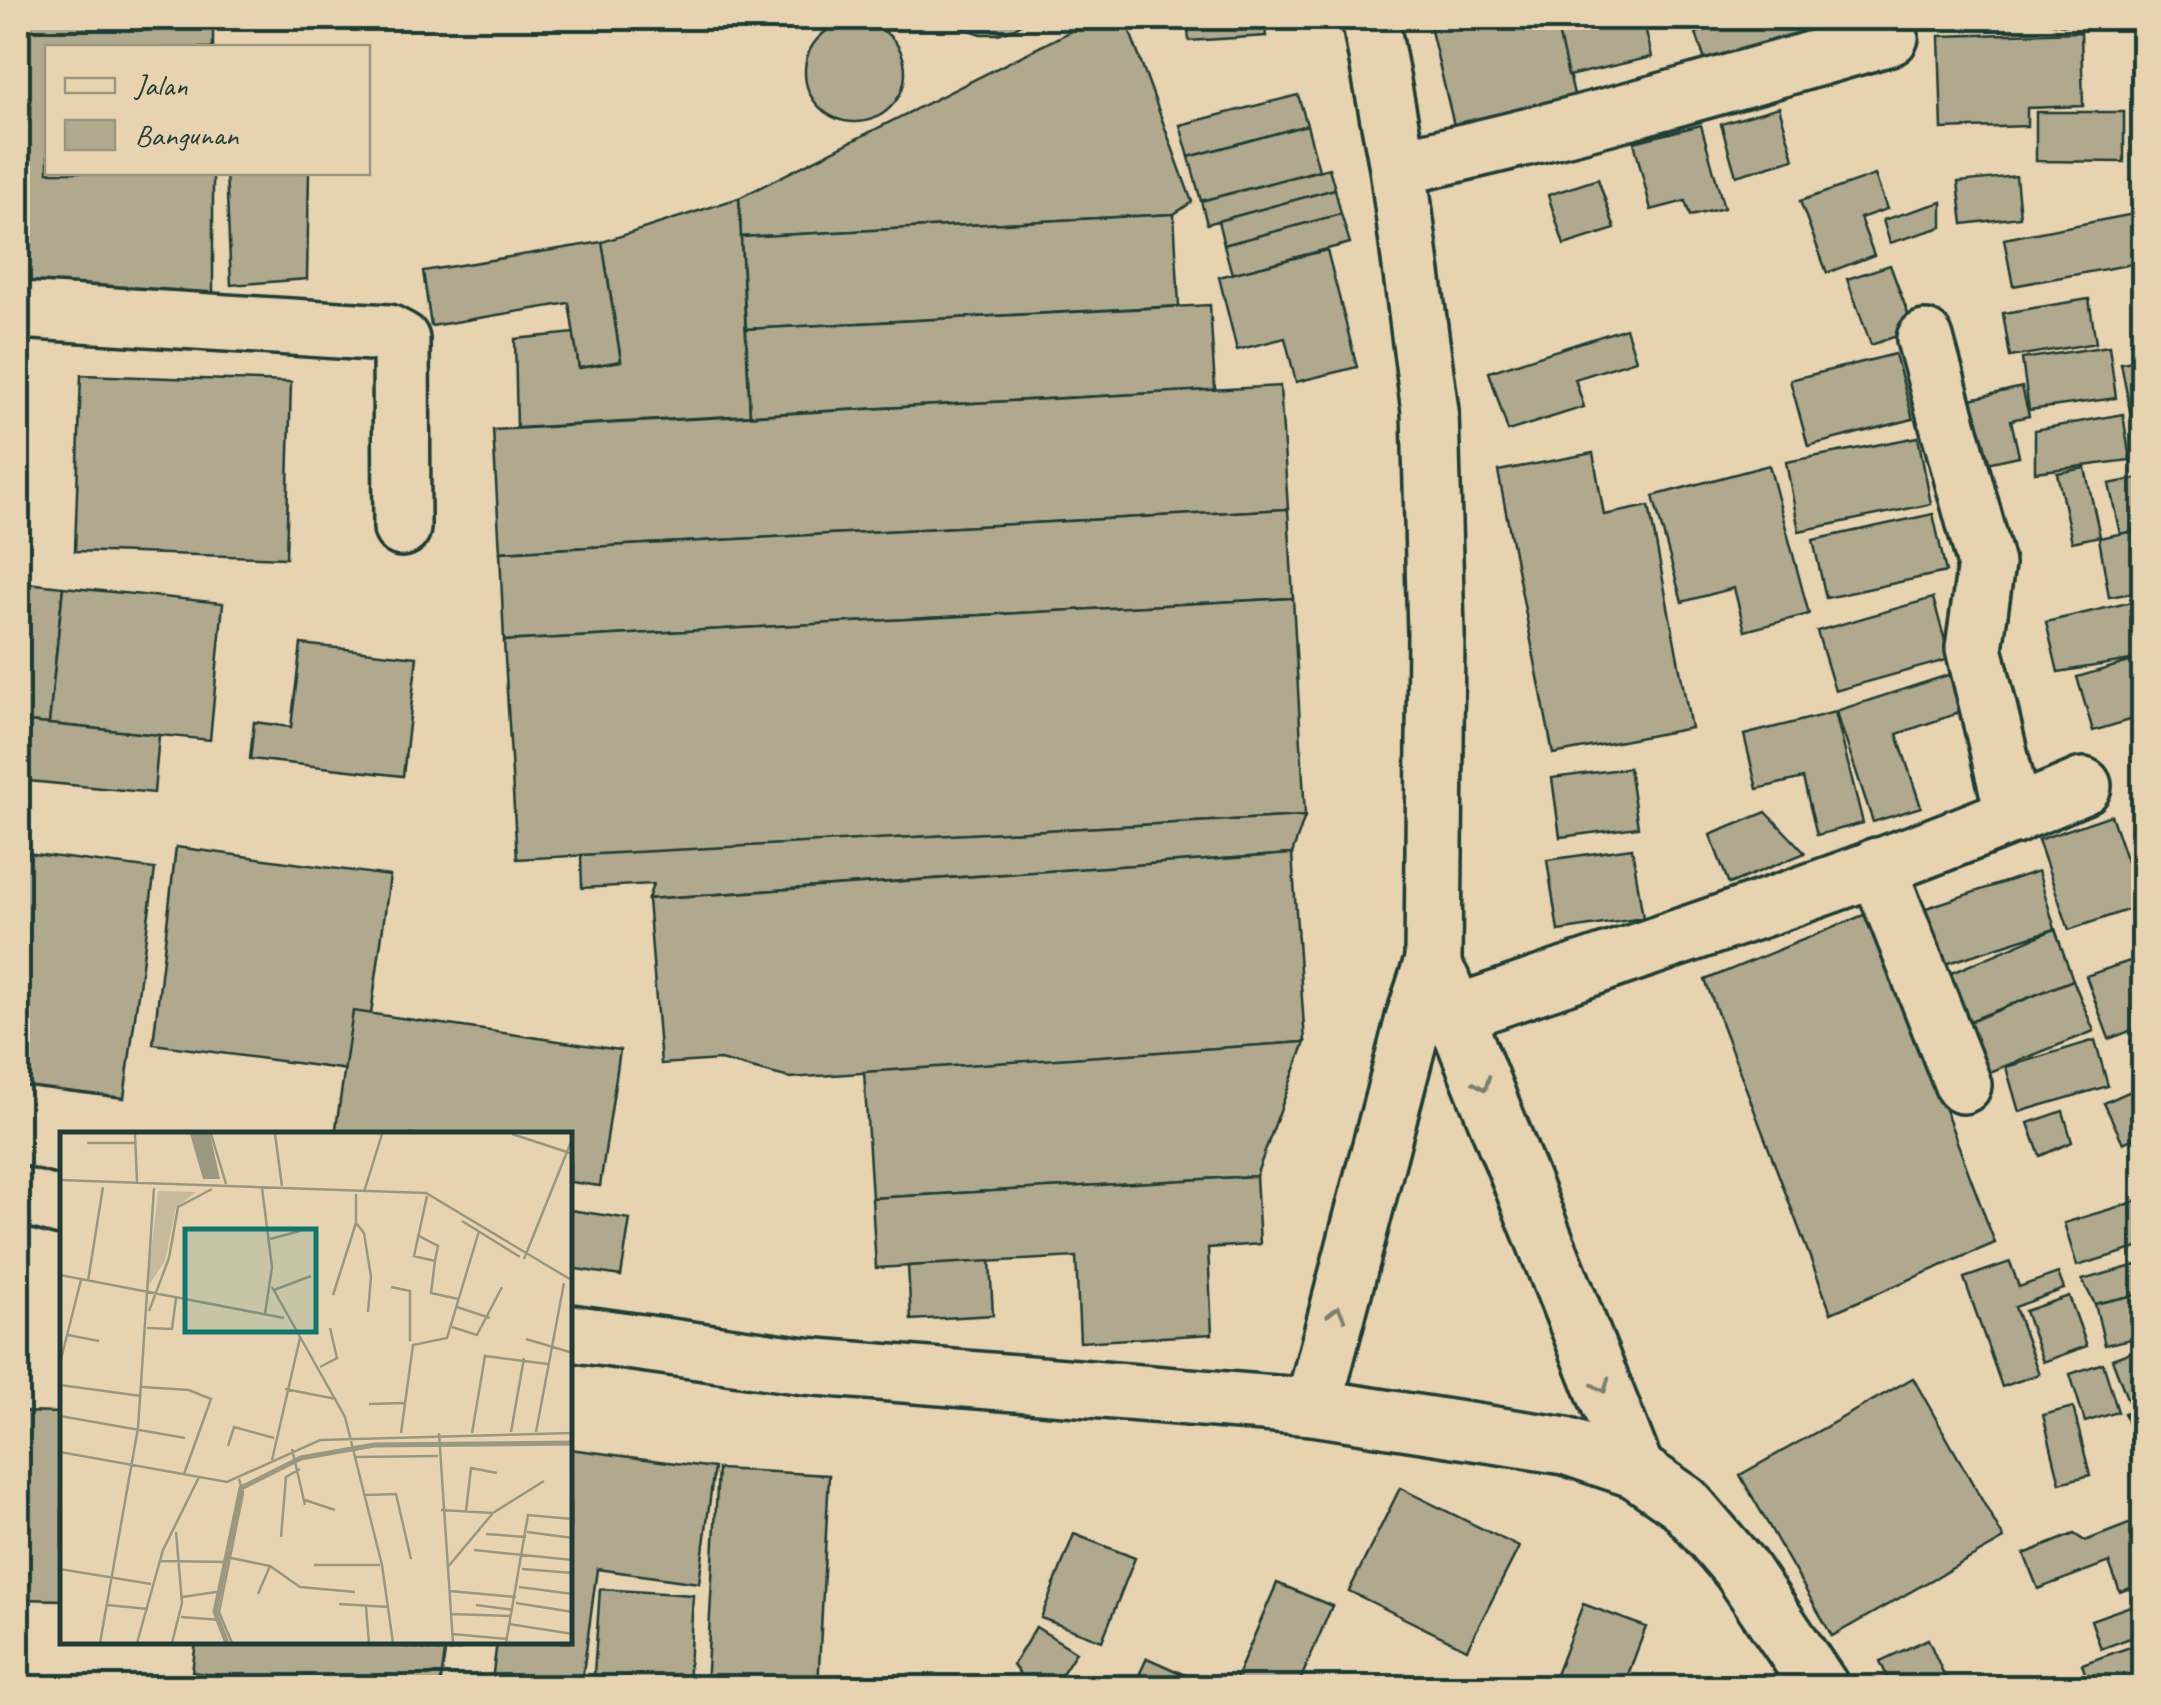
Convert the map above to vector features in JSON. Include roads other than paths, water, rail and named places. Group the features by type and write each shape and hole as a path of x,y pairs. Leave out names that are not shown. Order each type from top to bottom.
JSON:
{"street":[{"path":"1313,1407 1435,1017 1436,634 1430,411 1398,166 1370,18"},
{"path":"1398,166 1608,117 1890,36"},
{"path":"18,310 388,333 400,340 402,528"},
{"path":"1925,339 1986,564 1974,648 2014,816"},
{"path":"1435,1017 1877,866 2083,786"},
{"path":"1877,866 1963,1085"},
{"path":"1435,1017 1636,1470"},
{"path":"18,1195 60,1206"},
{"path":"572,1333 806,1366 1313,1407 1565,1446 1636,1470 1684,1502 1740,1568 1821,1688"}]}
